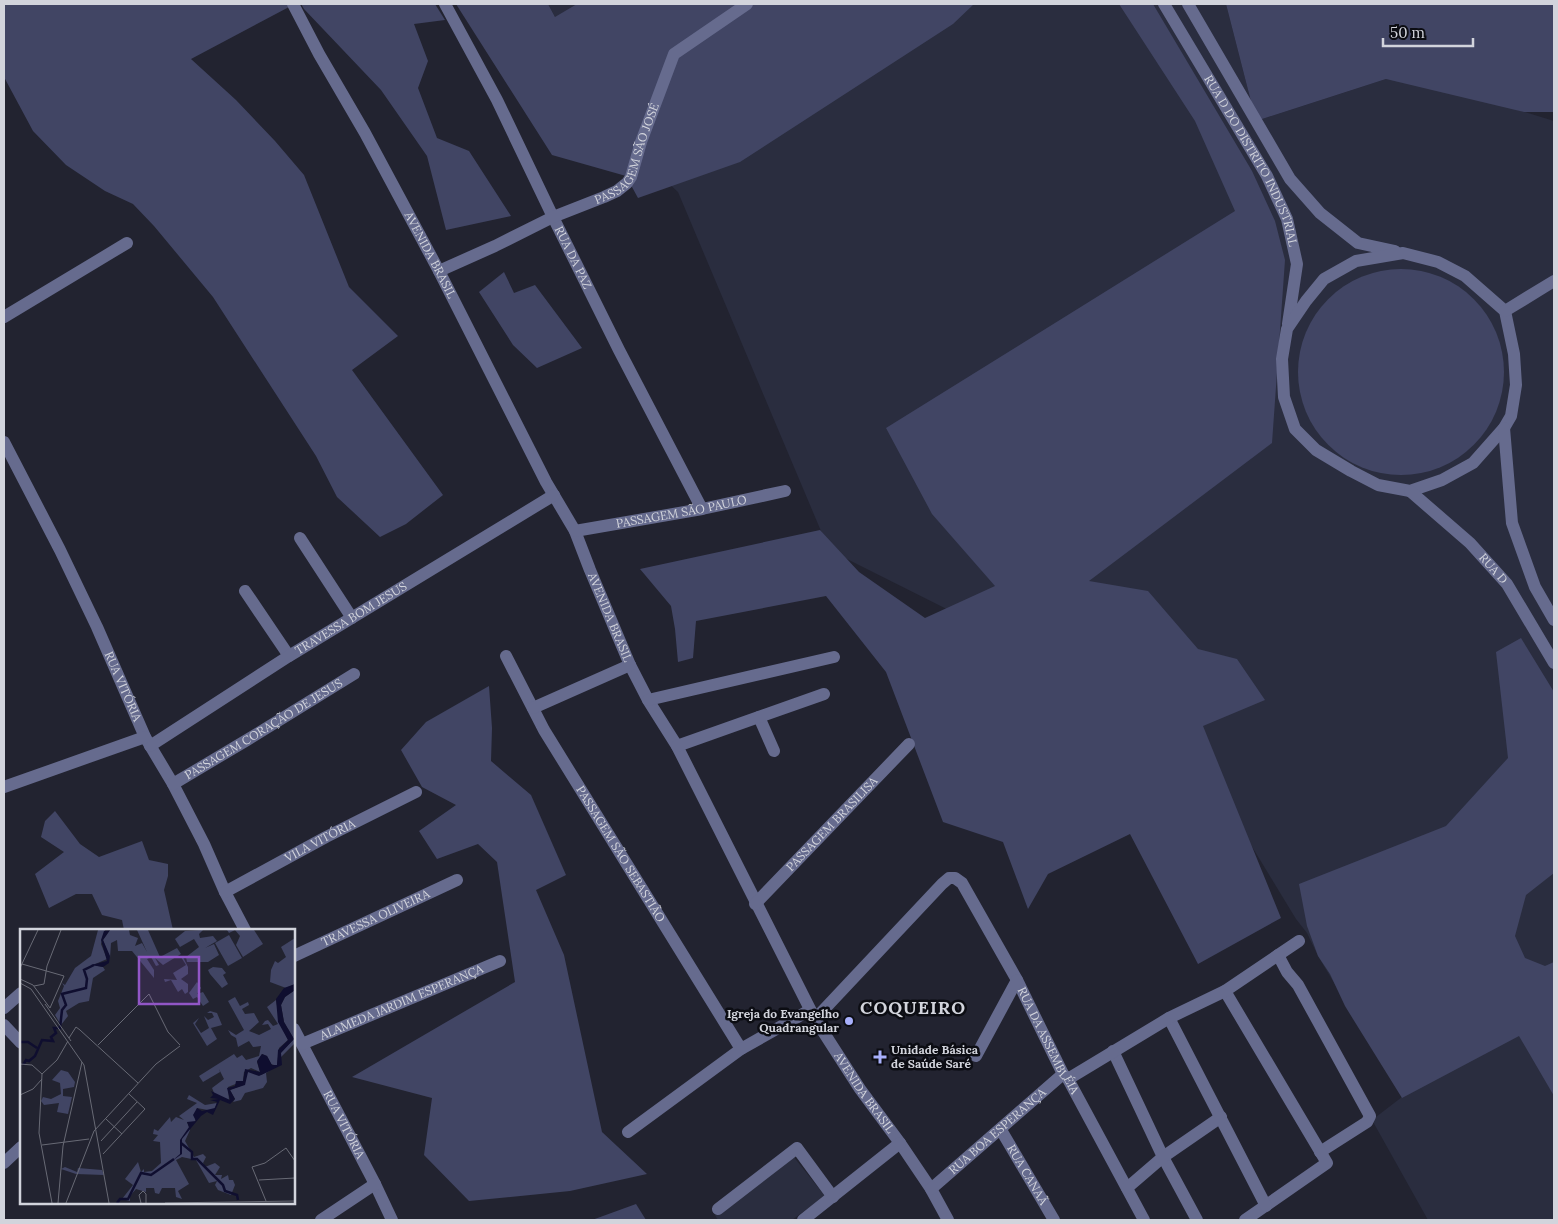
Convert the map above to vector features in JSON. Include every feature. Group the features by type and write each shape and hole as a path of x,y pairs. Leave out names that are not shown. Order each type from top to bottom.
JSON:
{"street":[{"name":"AVENIDA BRASIL","path":"293,4 319,54 365,132 554,495 575,531 630,665 648,700 676,746 812,1014 860,1089 931,1189 948,1220"},
{"name":"RUA DA PAZ","path":"445,4 497,100 552,217 702,509"},
{"name":"PASSAGEM SÃO JOSÉ","path":"439,271 495,246 552,217 617,191 627,183 631,177 641,142 674,54 747,4"},
{"name":"RUA D DO DISTRITO INDUSTRIAL","path":"1164,4 1267,176 1287,219 1297,264 1282,359 1284,397 1295,429 1316,450 1351,471 1378,485 1410,491"},
{"name":"RUA D DO DISTRITO INDUSTRIAL","path":"1188,4 1290,179 1320,213 1358,243 1438,262 1465,276 1504,311"},
{"path":"4,317 127,243"},
{"path":"1287,329 1324,279 1356,261 1402,253"},
{"path":"1410,491 1442,480 1473,463 1504,428 1511,416 1516,385 1514,354 1504,311 1554,282"},
{"path":"1504,428 1512,523 1535,587 1554,620"},
{"name":"RUA VITÓRIA","path":"4,442 60,550 148,741 204,844 225,892 244,929"},
{"name":"PASSAGEM SÃO PAULO","path":"575,531 702,509 785,491"},
{"name":"RUA D","path":"1410,491 1470,542 1507,584 1554,663"},
{"name":"TRAVESSA BOM JESUS","path":"4,788 148,741 554,495"},
{"path":"300,538 352,618"},
{"path":"245,591 289,656"},
{"name":"PASSAGEM SÃO SEBASTIÃO","path":"506,656 549,739 741,1049"},
{"path":"648,700 834,657"},
{"path":"532,708 630,665"},
{"name":"PASSAGEM CORAÇÃO DE JESUS","path":"173,784 354,674"},
{"path":"676,746 824,694"},
{"path":"759,717 774,751"},
{"name":"PASSAGEM BRASILISA","path":"755,904 909,744"},
{"name":"VILA VITÓRIA","path":"225,892 326,837 416,792"},
{"name":"RUA DA ASSEMBLÉIA","path":"812,1014 942,884 949,878 955,878 962,883 1017,980 1065,1077 1144,1220"},
{"name":"TRAVESSA OLIVEIRA","path":"295,956 457,880"},
{"name":"RUA BOA ESPERANÇA","path":"931,1189 1065,1077 1169,1018 1225,991 1299,941"},
{"path":"1278,955 1298,985 1370,1116 1367,1122 1320,1152"},
{"name":"ALAMEDA JARDIM ESPERANÇA","path":"302,1044 500,961"},
{"path":"976,1056 1017,980"},
{"path":"1225,991 1327,1163 1245,1220"},
{"path":"4,1008 20,994"},
{"path":"628,1132 741,1049 812,1014"},
{"path":"1169,1018 1266,1206"},
{"path":"4,1025 20,1042"},
{"name":"RUA VITÓRIA","path":"295,1031 392,1220"},
{"path":"1113,1051 1163,1157 1197,1220"},
{"path":"1127,1188 1163,1157 1221,1117"},
{"name":"RUA CANAÃ","path":"1001,1130 1054,1220"},
{"path":"803,1220 900,1143"},
{"path":"4,1163 20,1148"},
{"path":"718,1210 797,1148 832,1196"},
{"path":"321,1220 375,1184"}],"shaded area":[{"path":"4,4 287,4 289,7 191,59 236,100 304,175 349,287 398,336 352,370 443,495 406,524 380,537 337,497 316,456 213,297 154,226 133,204 105,191 66,165 33,131 4,77"},
{"path":"301,4 435,4 445,20 414,24 428,61 418,88 437,138 469,151 511,216 446,230 427,156 381,90"},
{"path":"456,4 548,4 555,17 577,4 974,4 953,24 740,162 638,198 626,176 552,155"},
{"path":"548,4 1226,4 1256,121 1386,79 1430,83 1554,121 1554,1220 1428,1220 1372,1120 1402,1097 1318,956 1307,933 1296,919 1178,725 829,550 678,192 622,140"},
{"path":"1119,4 1153,4 1252,171 1275,221 1285,260 1272,443 1089,581 1148,591 1198,649 1237,659 1265,700 1203,726 1281,918 1198,964 1130,834 1048,874 1028,909 1003,842 943,822 886,672 826,596 696,621 693,658 678,662 671,606 640,569 820,530 859,572 925,618 995,586 932,514 886,428 1235,211 1195,121"},
{"path":"1226,4 1554,4 1554,112 1524,112 1386,79 1256,121"},
{"path":"1391,269 1411,269 1431,273 1450,281 1474,299 1492,323 1500,342 1504,372 1500,402 1492,421 1474,445 1450,463 1431,471 1411,475 1391,475 1371,471 1352,463 1336,452 1321,437 1310,421 1302,402 1298,382 1298,362 1302,342 1310,323 1321,307 1336,292 1352,281 1371,273"},
{"path":"504,272 514,293 535,285 582,348 537,368 513,345 479,292"},
{"path":"1521,638 1554,692 1554,873 1526,895 1515,936 1525,958 1545,966 1554,962 1554,1096 1519,1036 1402,1098 1345,1006 1330,974 1318,956 1307,926 1299,884 1446,826 1508,758 1496,652"},
{"path":"489,686 492,728 491,761 531,795 566,875 536,890 564,955 602,1132 647,1174 570,1191 469,1201 424,1155 432,1098 352,1077 515,982 497,862 478,844 437,859 419,831 456,805 422,787 401,750 426,722"},
{"path":"55,811 80,844 99,857 142,841 149,860 168,864 168,876 164,890 173,929 124,929 122,920 102,915 92,894 76,894 49,908 35,874 64,852 41,837 45,821"},
{"path":"793,1156 825,1196 792,1220 718,1220 715,1215"},
{"path":"636,1204 646,1220 592,1220"}],"place":[{"name":"Igreja do Evangelho Quadrangular","path":"849,1021"},
{"name":"Unidade Básica de Saúde Saré","path":"880,1057"}],"district":[{"name":"COQUEIRO","path":"913,1008"}]}
